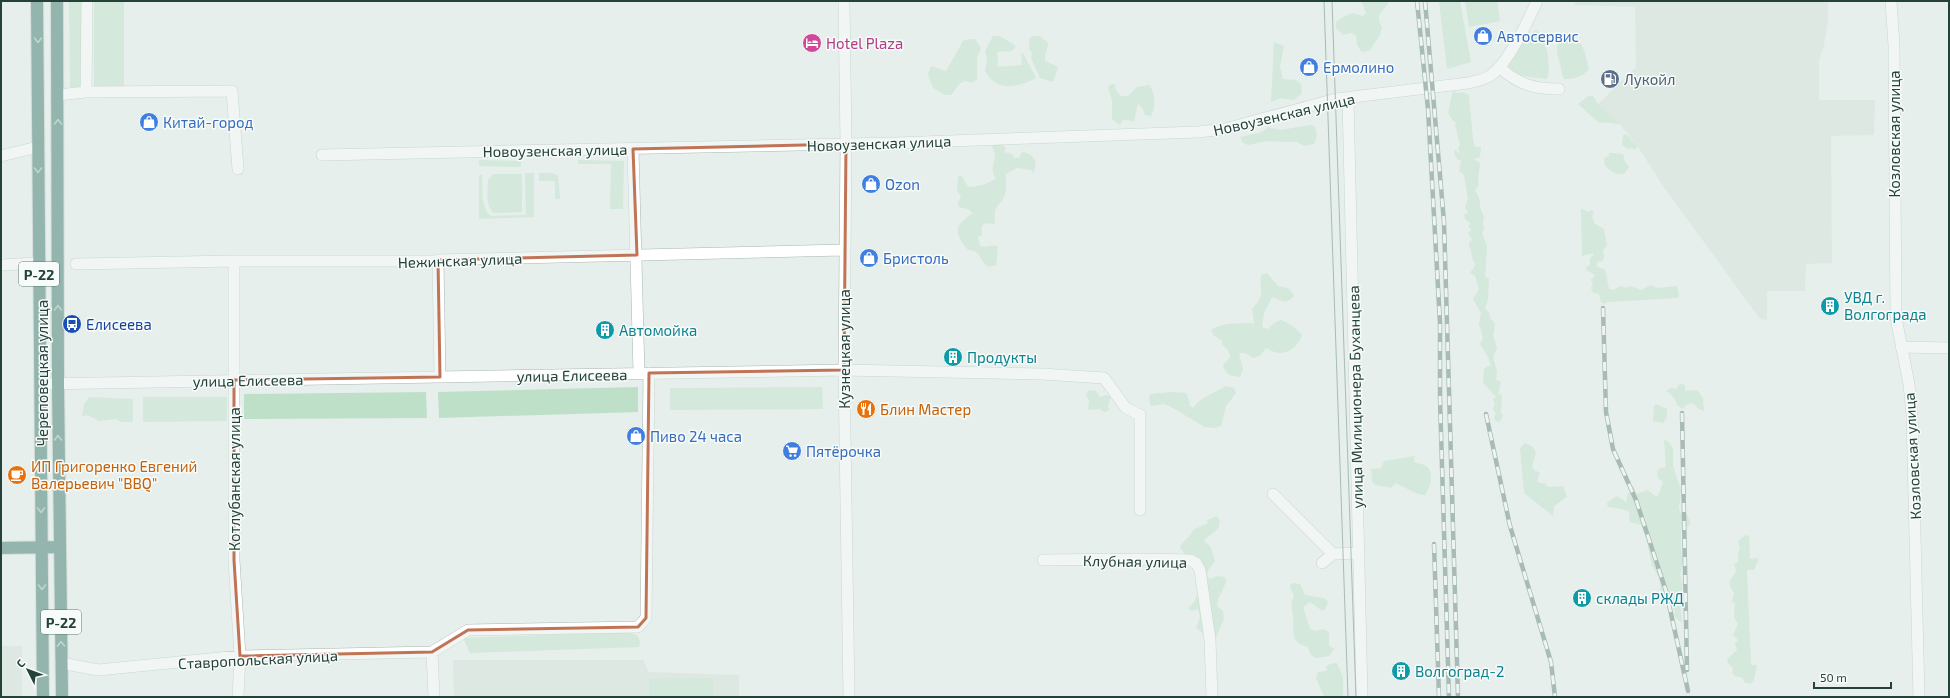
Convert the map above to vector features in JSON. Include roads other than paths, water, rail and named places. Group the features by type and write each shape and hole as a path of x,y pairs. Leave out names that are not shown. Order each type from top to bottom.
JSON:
{"highway":[{"name":"Череповецкая улица","path":"37,1 43,697"},
{"name":"Череповецкая улица","path":"57,1 58,384 62,697"},
{"path":"1,548 60,547"}],"street":[{"path":"86,1 86,92"},
{"name":"Кузнецкая улица","path":"844,1 846,144 844,370 849,697"},
{"name":"Новоузенская улица","path":"322,155 846,144 1198,132 1225,129 1317,103 1468,83 1488,77 1499,66 1524,30 1537,1"},
{"name":"Козловская улица","path":"1891,1 1894,45 1896,318 1900,347 1909,384 1912,415 1920,697"},
{"path":"1499,66 1511,78 1529,86 1558,89"},
{"path":"58,95 86,92 232,91 238,169"},
{"name":"улица Милиционера Буханцева","path":"1348,98 1362,697"},
{"path":"1,156 38,147"},
{"path":"434,697 432,652 468,630 638,627 646,618 644,373 637,255 634,149"},
{"name":"Нежинская улица","path":"76,264 234,261 436,261 844,250"},
{"path":"438,260 440,377"},
{"name":"Котлубанская улица","path":"234,261 234,560 240,656 238,697"},
{"path":"1,265 39,263"},
{"path":"1900,347 1949,348"},
{"name":"улица Елисеева","path":"40,384 844,370 1042,374 1104,378 1126,408 1140,415 1140,510"},
{"path":"1273,494 1333,554"},
{"path":"1322,563 1333,554 1359,553"},
{"name":"Клубная улица","path":"1043,560 1139,559 1190,560 1196,563 1200,570 1210,640 1212,697"},
{"name":"Ставропольская улица","path":"61,663 98,670 240,656 432,652"}],"tram line":[{"path":"1324,1 1348,697"},
{"path":"1332,1 1356,697"}],"railway":[{"path":"1417,1 1428,109 1440,323 1440,399 1449,697"},
{"path":"1425,1 1444,222 1458,697"},
{"path":"1603,308 1606,412 1613,449 1636,500 1666,591 1688,691"},
{"path":"1682,413 1687,670"},
{"path":"1486,414 1510,526 1551,662 1555,697"},
{"path":"1434,544 1439,697"}],"place":[{"name":"Автосервис","path":"1483,36"},
{"name":"Hotel Plaza","path":"812,43"},
{"name":"Ермолино","path":"1309,67"},
{"name":"Лукойл","path":"1610,79"},
{"name":"Китай-город","path":"149,122"},
{"name":"Ozon","path":"871,184"},
{"name":"Бристоль","path":"869,258"},
{"name":"УВД г. Волгограда","path":"1830,306"},
{"name":"Елисеева","path":"72,324"},
{"name":"Автомойка","path":"605,330"},
{"name":"Продукты","path":"953,357"},
{"name":"Блин Мастер","path":"866,409"},
{"name":"Пиво 24 часа","path":"636,436"},
{"name":"Пятёрочка","path":"792,451"},
{"name":"ИП Григоренко Евгений Валерьевич \"BBQ\"","path":"17,475"},
{"name":"склады РЖД","path":"1582,598"},
{"name":"Волгоград-2","path":"1401,671"}]}
